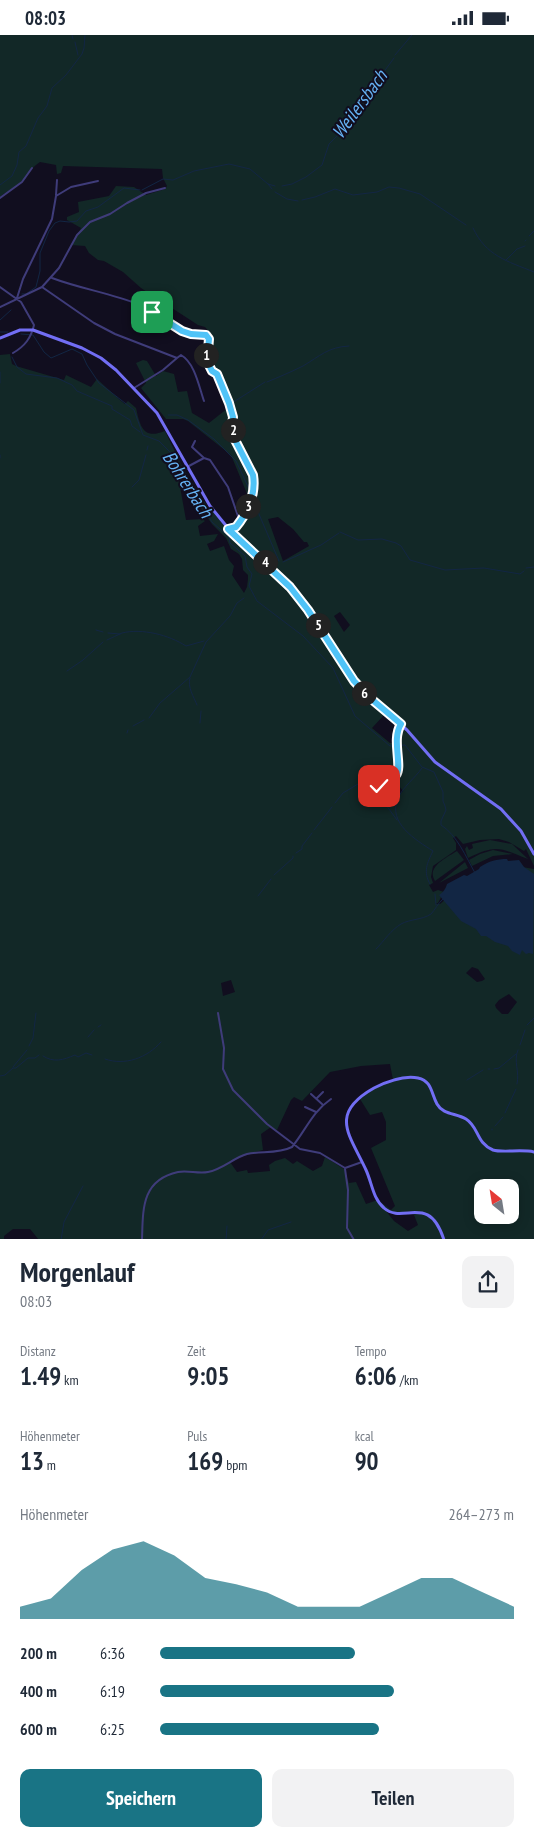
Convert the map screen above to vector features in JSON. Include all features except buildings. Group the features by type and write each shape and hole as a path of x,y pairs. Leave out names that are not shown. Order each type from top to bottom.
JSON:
{"main road":[{"path":"0,338 20,330 32,332 82,348 116,369 158,413 186,467 210,507 228,529 290,587 354,681 369,697 401,724 434,762 501,809 521,831 534,854"},
{"path":"444,1239 438,1225 424,1213 416,1211 392,1212 382,1206 377,1199 346,1129 346,1117 359,1099 387,1082 416,1077 426,1081 440,1108 466,1119 474,1127 480,1141 494,1151 526,1150 534,1152"}],"street":[{"path":"0,198 22,182 32,168"},
{"path":"17,298 23,279 52,219 56,196 56,180"},
{"path":"56,196 72,187 98,181"},
{"path":"0,307 17,298 31,294 52,278 74,240 85,226 146,193 165,189"},
{"path":"52,278 73,286 117,296 142,306 182,331 191,334 204,334 208,337 207,361 212,371 217,374 229,403 233,417 234,438 253,475 254,493 240,522 236,527 228,529"},
{"path":"0,287 17,298 33,323 30,338 21,349 13,353"},
{"path":"42,287 94,323 115,334 177,358"},
{"path":"134,388 163,370 181,355 189,363 204,401"},
{"path":"195,441 192,447 204,459"},
{"path":"186,467 204,459 210,460 228,487 240,522"},
{"path":"379,786 396,774 398,767 396,743 398,729 401,724"},
{"path":"218,1013 224,1048 223,1069 229,1083 238,1096 267,1124 294,1145 300,1149 325,1155 345,1168 348,1190 347,1228 354,1239"},
{"path":"317,1098 323,1092"},
{"path":"312,1093 323,1105"},
{"path":"142,1239 145,1199 154,1185 178,1172 210,1172 243,1155 288,1149 294,1145 316,1112 332,1099"},
{"path":"305,1107 316,1112"},
{"path":"345,1168 362,1162"}],"green space":[{"path":"0,35 534,35 534,866 526,849 524,851 509,842 499,839 480,840 463,844 456,836 453,838 456,843 456,850 433,866 431,877 433,883 429,885 433,892 438,890 444,892 438,903 435,904 440,904 446,899 522,867 534,869 534,1239 38,1239 30,1229 13,1229 4,1236 4,1239 0,1239 0,355 10,354 12,364 16,366 64,380 66,375 91,387 97,379 125,404 128,401 136,408 144,430 152,434 165,431 182,466 177,470 186,520 202,519 205,521 198,526 200,536 218,534 214,541 207,544 210,551 224,546 229,560 234,566 232,575 244,593 247,587 248,575 243,570 242,559 239,554 231,549 226,538 212,524 185,486 181,473 185,471 203,500 229,531 236,531 248,512 248,496 231,455 188,421 183,419 166,419 141,388 146,383 136,363 143,360 147,361 156,376 163,371 174,374 178,392 187,391 192,413 209,423 228,408 218,381 205,357 205,346 210,333 205,327 198,325 141,288 123,272 104,261 98,260 89,253 85,246 71,245 81,228 67,220 67,217 79,212 78,202 109,196 116,186 134,187 146,195 165,189 167,186 163,178 162,169 63,166 61,173 57,174 56,165 40,162 17,186 0,197","holes":["278,517 293,529 304,542 307,542 309,546 283,561 268,519","340,612 350,625 344,632 334,616","384,715 396,725 394,743 390,743 372,728","394,769 400,772 399,786 403,791 397,798 391,791 380,797 374,789 380,774","472,967 478,969 485,979 477,982 466,973","231,980 235,992 223,996 221,983","509,994 517,1002 508,1014 502,1014 495,1005","390,1064 393,1080 370,1090 360,1099 370,1115 382,1112 386,1122 386,1140 371,1148 395,1206 391,1210 378,1200 366,1204 356,1182 349,1183 344,1169 325,1157 322,1166 313,1171 297,1161 293,1164 285,1158 269,1165 270,1171 248,1173 247,1170 237,1172 230,1162 243,1155 263,1150 261,1134 271,1127 277,1130 291,1100 294,1097 302,1101 330,1072 361,1066","386,1211 397,1213 411,1211 418,1225 408,1231 394,1221"]},
{"path":"490,840 512,844 528,859 498,849 492,849 468,858 465,849 467,846 469,850 473,848 472,844"},
{"path":"493,850 513,854 493,856 472,866 469,860"},
{"path":"457,851 464,860 435,881 433,871 435,867"},
{"path":"465,862 468,868 439,883"}],"water":[{"path":"507,859 508,861 519,860 524,867 534,874 533,954 526,954 522,950 520,955 512,951 508,946 495,942 486,936 481,936 476,929 461,921 439,895 447,884 464,875 467,876 490,862"}],"waterway":[{"path":"72,35 73,39"},
{"path":"0,185 12,176 17,165 19,152 26,146 38,118 47,106 52,88 66,75 82,54 85,35"},
{"name":"Weilersbach","path":"395,55 412,35"},
{"path":"75,42 78,55"},
{"name":"Weilersbach","path":"282,186 292,184 306,177 322,165 329,144 339,134 344,118 375,84 394,58"},
{"path":"142,190 163,179 173,180 194,171 229,164 250,169 272,189"},
{"path":"268,184 275,186"},
{"path":"302,200 335,189 353,195 377,192 389,187 399,188 420,194 466,225"},
{"path":"22,294 26,294 36,287 40,271 40,253 49,231 55,223 60,221 77,221 86,211 98,207 124,188 140,190"},
{"path":"275,192 287,199 298,201"},
{"path":"473,228 484,245 491,251 506,261 534,272"},
{"path":"529,236 534,231"},
{"path":"506,260 517,249 525,246"},
{"path":"0,320 11,310"},
{"name":"Bohrerbach","path":"0,332 8,332"},
{"name":"Bohrerbach","path":"21,334 33,335 44,352 51,358 72,349 82,354 99,383 134,410 143,435 159,441 173,455 212,522 229,537 230,543 245,556 247,567 252,574 249,586 257,601 303,636 333,668 355,716 390,746 405,745 422,767 434,772 443,792 446,810 441,825 452,834 465,853 475,873"},
{"path":"267,382 303,366 330,350 349,346"},
{"path":"12,357 17,367 26,374 57,378 72,385 77,391 112,406 112,409 130,420 132,426 140,432"},
{"path":"0,372 0,383"},
{"path":"232,403 265,382"},
{"path":"168,415 177,415 188,420 214,439 236,461 251,493"},
{"path":"147,450 148,446"},
{"path":"132,487 139,480 146,455"},
{"path":"253,500 279,561"},
{"path":"340,532 358,540 382,539 396,543 401,546 410,560 445,570 484,568 520,574 524,571"},
{"path":"283,562 321,545 339,533"},
{"path":"526,568 534,567"},
{"path":"149,718 160,703 190,677 206,642 230,616 237,603 244,598"},
{"path":"96,630 103,632"},
{"path":"107,640 122,633 138,631 155,633 186,646 204,641"},
{"path":"108,633 120,634"},
{"path":"67,671 103,642"},
{"path":"190,678 190,688 197,705"},
{"path":"200,723 201,711"},
{"path":"133,726 144,720"},
{"path":"422,768 400,794 396,815 405,830 433,851 427,867 430,884"},
{"path":"335,803 343,793 363,781 363,776 375,784"},
{"path":"378,794 397,820"},
{"path":"314,830 332,807"},
{"path":"296,853 302,849 302,846 312,833"},
{"path":"274,875 293,856"},
{"path":"258,896 271,879"},
{"path":"435,894 436,905"},
{"path":"376,949 397,926 431,914 443,899"},
{"path":"29,1046 33,1038 36,1013"},
{"path":"527,1025 534,1018"},
{"path":"88,1037 94,1030"},
{"path":"520,1045 525,1030"},
{"path":"105,1059 120,1062 135,1059 149,1052 161,1042"},
{"path":"13,1067 27,1050"},
{"path":"517,1084 516,1058 518,1050"},
{"path":"43,1056 59,1060 75,1055 78,1057 86,1053 92,1055"},
{"path":"494,1069 499,1068 516,1054"},
{"path":"0,1076 16,1068 28,1058 35,1058 39,1055"},
{"path":"467,1080 483,1070"},
{"path":"505,1113 516,1089"},
{"path":"495,1126 503,1117"},
{"path":"61,1239 64,1222 83,1186"},
{"path":"262,1239 268,1230 291,1222"},
{"path":"226,1239 227,1226"}],"route":[{"path":"152,312 182,331 206,335 209,339 206,354 207,361 212,371 217,374 229,403 233,417 234,438 253,475 254,482 254,493 245,514 236,527 228,529 290,587 308,610 349,675 369,697 401,724 398,729 396,743 398,771 395,776 379,786"}]}
